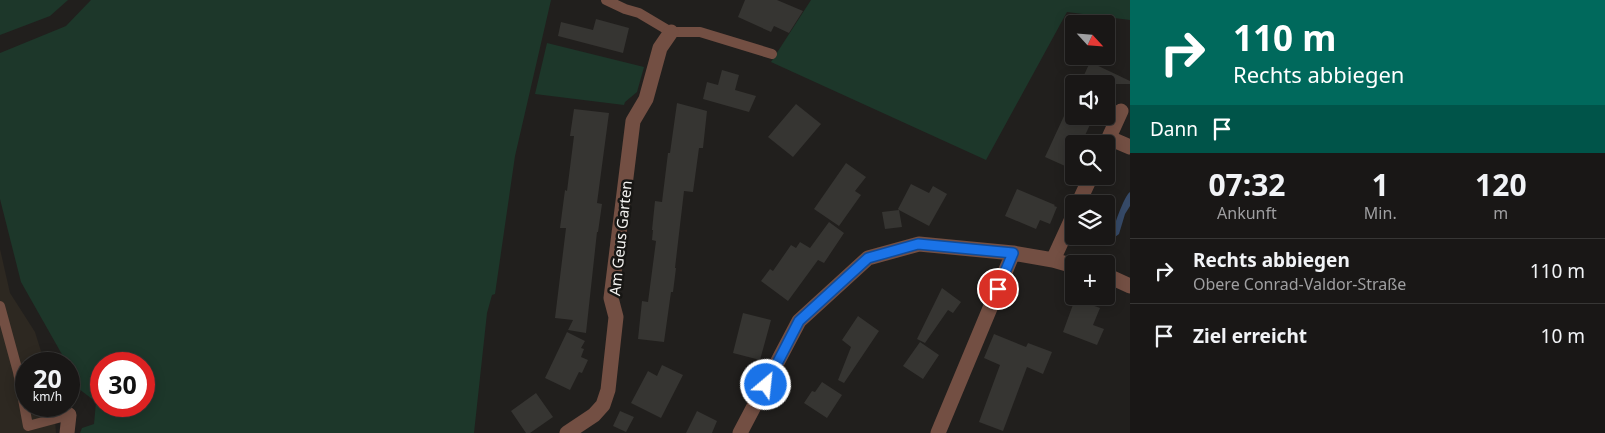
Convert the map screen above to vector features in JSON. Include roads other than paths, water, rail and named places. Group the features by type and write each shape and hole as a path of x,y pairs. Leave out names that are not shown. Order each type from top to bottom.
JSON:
{"street":[{"name":"Am Geus Garten","path":"567,433 594,415 603,405 608,390 616,317 611,298 633,121 646,99 660,48 671,32"},
{"path":"1110,135 1121,110"},
{"path":"1115,143 1130,147"},
{"path":"1053,260 1065,234"},
{"path":"740,433 799,321 868,258 918,244 1013,253 1065,263"},
{"path":"938,433 1013,253"},
{"path":"1115,279 1130,286"},
{"path":"67,433 69,417"}],"lane":[{"path":"606,0 625,10 638,13 671,32 700,32 772,54"},
{"path":"0,306 15,361"},
{"path":"26,417 28,426 65,417"}],"water":[{"path":"1130,192 1130,206 1125,214 1119,234 1115,237 1115,225"}]}
